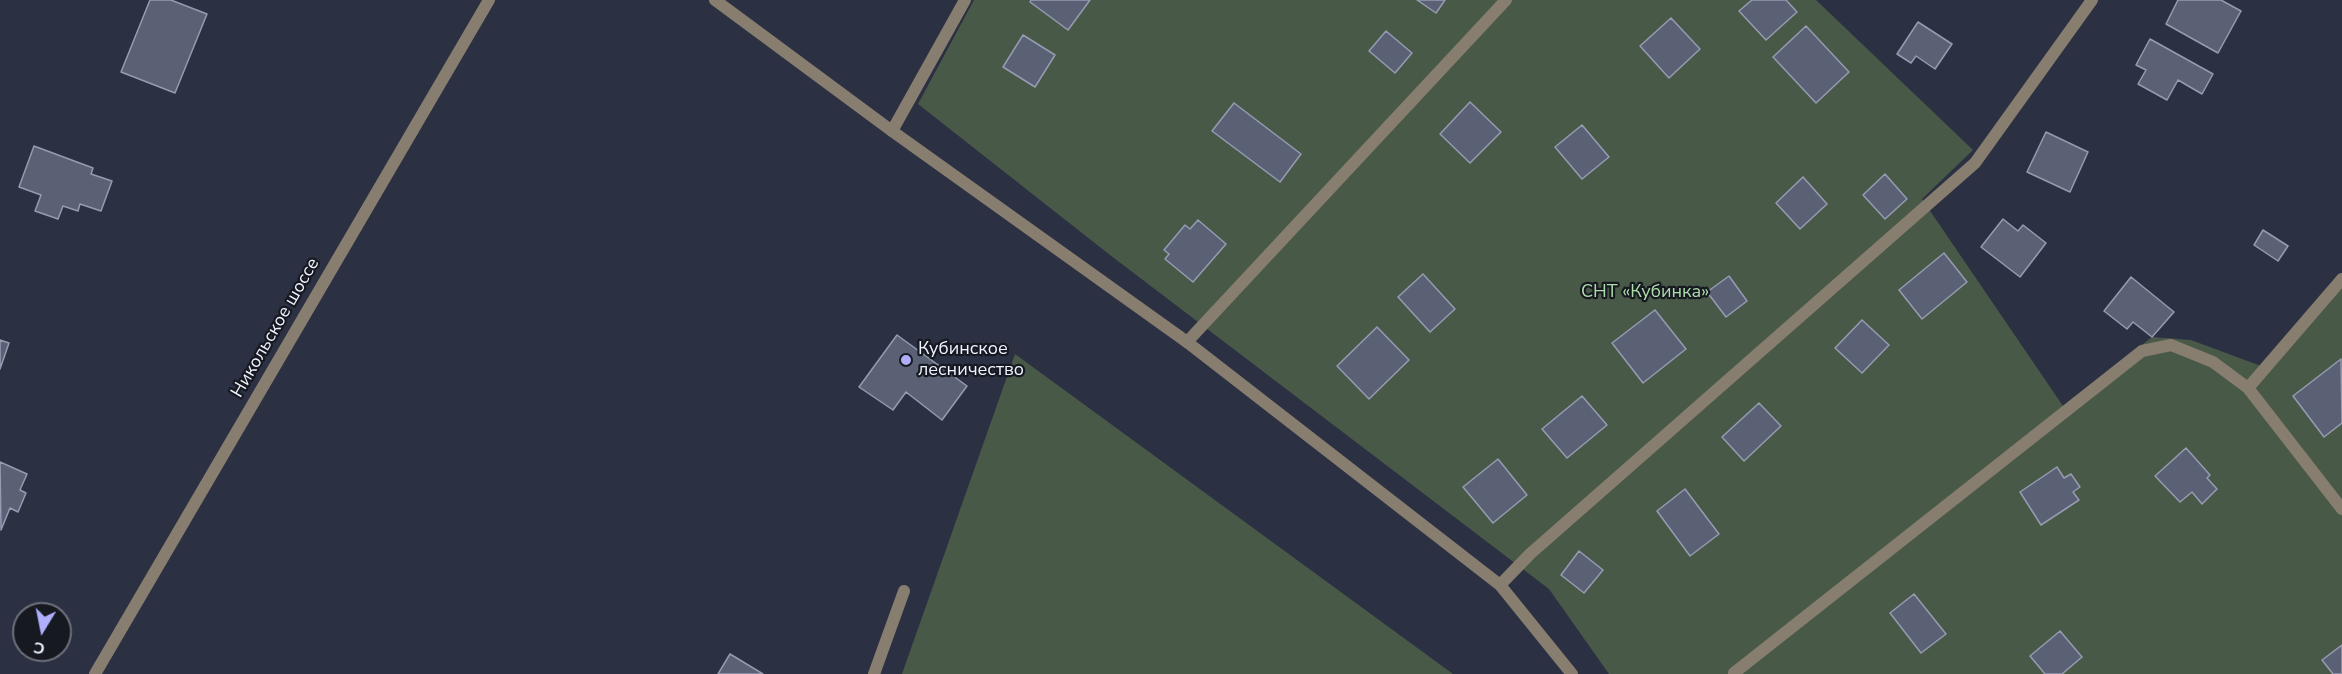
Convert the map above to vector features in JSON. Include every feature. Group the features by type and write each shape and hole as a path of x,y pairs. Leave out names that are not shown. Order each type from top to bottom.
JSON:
{"street":[{"name":"Никольское шоссе","path":"95,674 489,0"},
{"path":"715,0 892,131 1187,342 1500,585 1572,674"},
{"path":"892,131 965,0"},
{"path":"1187,342 1506,0"},
{"path":"1500,585 1530,554 1975,163 2092,0"},
{"path":"2247,388 2342,279"},
{"path":"1734,673 2142,351 2171,345 2213,362 2247,388 2342,509"},
{"path":"874,674 904,591"}],"green space":[{"name":"СНТ «Кубинка»","path":"974,0 1816,0 1973,150 1922,199 2063,406 2152,337 2191,340 2261,366 2342,274 2342,674 1609,674 1549,589 1110,255 918,104"},
{"path":"1015,354 1453,674 902,674"}],"building":[{"path":"150,0 171,0 207,14 175,93 121,72"},
{"path":"1031,0 1090,0 1068,30 1030,2"},
{"path":"1417,0 1445,0 1436,13"},
{"path":"1752,0 1786,0 1797,12 1766,40 1739,11"},
{"path":"2178,0 2221,0 2241,11 2218,53 2166,24"},
{"path":"1671,18 1700,49 1669,78 1640,46"},
{"path":"1918,22 1952,44 1935,69 1916,56 1911,63 1897,54"},
{"path":"1806,26 1849,72 1816,103 1773,57"},
{"path":"1386,31 1412,53 1395,73 1369,51"},
{"path":"1023,35 1055,55 1035,87 1003,67"},
{"path":"2150,39 2213,74 2202,94 2178,80 2167,100 2138,84 2146,70 2136,65"},
{"path":"1470,102 1501,132 1470,163 1440,134"},
{"path":"1234,103 1301,154 1280,182 1212,131"},
{"path":"1582,125 1609,157 1582,179 1555,147"},
{"path":"2046,132 2088,152 2070,192 2027,172"},
{"path":"34,146 93,168 91,174 112,181 101,211 80,204 78,211 63,206 58,219 35,211 41,195 19,187"},
{"path":"1885,174 1907,199 1885,219 1863,195"},
{"path":"1803,177 1827,204 1800,229 1776,203"},
{"path":"2003,219 2018,231 2023,225 2046,243 2020,277 1981,247"},
{"path":"1198,220 1226,244 1193,282 1165,259 1169,254 1164,250 1185,225 1190,229"},
{"path":"2263,230 2288,246 2278,261 2254,245"},
{"path":"1944,253 1967,282 1922,319 1899,290"},
{"path":"1423,274 1455,309 1430,332 1398,297"},
{"path":"1729,276 1747,301 1726,317 1707,292"},
{"path":"2131,277 2174,312 2152,337 2133,322 2127,329 2104,311"},
{"path":"1655,310 1686,349 1643,383 1612,343"},
{"path":"1862,320 1889,345 1862,373 1835,348"},
{"path":"1377,327 1409,360 1369,399 1337,366"},
{"name":"Кубинское лесничество","path":"897,335 967,386 942,420 906,392 893,410 859,387"},
{"path":"0,340 9,343 0,369"},
{"path":"2341,359 2342,423 2324,437 2293,396"},
{"path":"1582,396 1607,425 1567,458 1542,429"},
{"path":"1759,403 1781,426 1744,461 1722,437"},
{"path":"2186,448 2210,475 2207,478 2217,489 2202,504 2192,492 2180,502 2155,476"},
{"path":"1498,459 1527,495 1493,523 1463,487"},
{"path":"0,462 27,474 20,490 26,493 18,512 10,508 1,530"},
{"path":"2057,467 2064,478 2071,474 2080,487 2073,492 2079,500 2041,525 2020,492"},
{"path":"1685,489 1719,534 1690,556 1657,511"},
{"path":"1579,551 1603,570 1584,593 1561,575"},
{"path":"1914,594 1946,634 1921,653 1890,613"},
{"path":"2060,631 2082,657 2062,674 2045,674 2030,656"},
{"path":"2342,645 2342,674 2333,674 2322,660"},
{"path":"730,654 763,674 718,674"}],"place":[{"name":"Кубинское лесничество","path":"906,360"}]}
